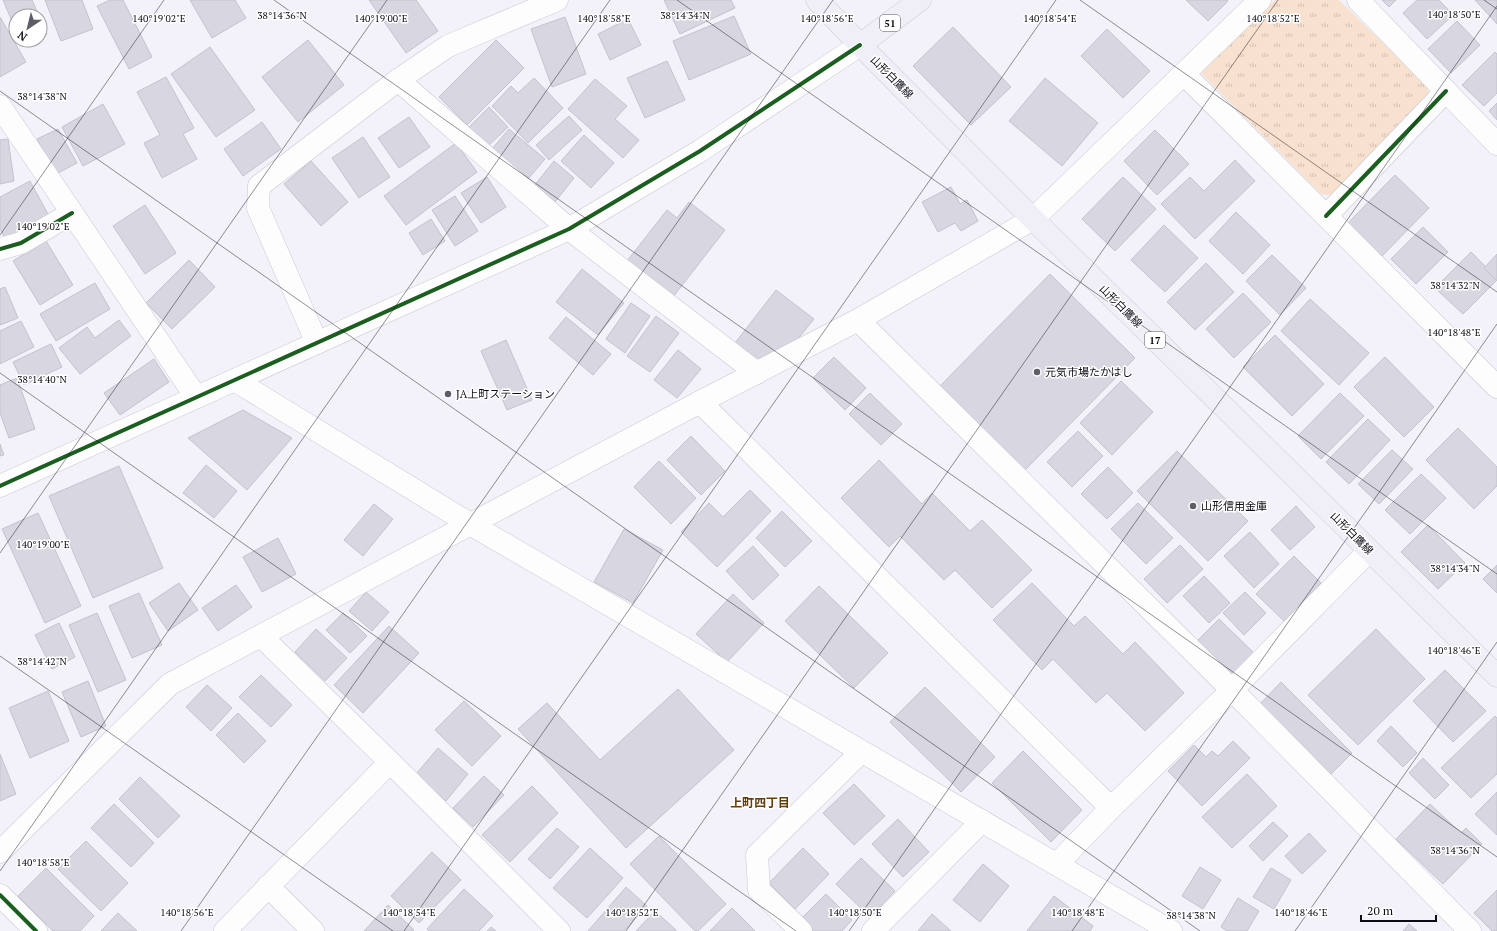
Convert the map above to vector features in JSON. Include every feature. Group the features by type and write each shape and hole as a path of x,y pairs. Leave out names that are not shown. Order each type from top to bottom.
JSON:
{"main road":[{"name":"山形白鷹線","path":"817,0 860,46 1033,219 1497,676"},
{"name":"51","path":"860,46 920,0"}],"street":[{"path":"317,343 258,208 259,186 398,80 448,46 557,0"},
{"path":"0,852 170,684 700,402 858,320 1033,219 1260,0"},
{"path":"1358,0 1497,144"},
{"path":"0,486 236,381 569,229 700,151 860,46"},
{"path":"1184,74 1497,387"},
{"path":"398,80 569,229 757,373"},
{"path":"1326,216 1446,91"},
{"path":"0,106 196,398"},
{"path":"0,249 21,243 72,212"},
{"path":"858,320 1232,690 1470,931"},
{"path":"236,381 470,524 1171,931"},
{"path":"700,402 1111,808"},
{"path":"1057,864 1111,808 1232,690 1369,551"},
{"path":"261,636 390,762 558,931"},
{"path":"801,931 759,890 757,855 861,752"},
{"path":"225,931 390,762"},
{"path":"873,931 982,821"},
{"path":"268,886 313,931"},
{"path":"0,894 36,931"}],"green space":[{"path":"1275,0 1339,0 1427,86 1430,100 1338,196 1321,194 1201,73"}],"building":[{"path":"3,0 32,0 36,8 8,8 8,12"},
{"path":"45,0 82,0 93,29 61,41"},
{"path":"110,0 123,0 152,57 129,69 97,6"},
{"path":"190,0 235,0 246,18 212,38"},
{"path":"369,0 416,0 438,31 406,53"},
{"path":"664,0 731,0 735,8 680,34"},
{"path":"1186,0 1227,0 1228,1 1208,21"},
{"path":"1382,0 1396,0 1389,7"},
{"path":"1417,0 1439,0 1453,15 1427,39 1403,13"},
{"path":"1475,0 1497,0 1497,24"},
{"path":"734,16 751,54 689,80 673,41"},
{"path":"0,17 8,31 8,48 18,48 26,62 0,77"},
{"path":"565,17 586,74 552,87 531,29"},
{"path":"628,19 641,45 610,60 598,34"},
{"path":"1457,21 1480,45 1451,73 1428,49"},
{"path":"953,27 1011,87 971,125 913,66"},
{"path":"1107,29 1150,71 1123,98 1081,56"},
{"path":"308,40 344,85 298,122 262,77"},
{"path":"496,40 524,68 467,125 439,97"},
{"path":"210,47 255,110 216,137 171,74"},
{"path":"1495,52 1497,54 1497,93 1484,106 1462,85"},
{"path":"667,61 685,100 645,118 627,78"},
{"path":"166,77 194,128 183,134 197,159 162,178 144,143 160,135 137,92"},
{"path":"534,78 563,108 528,143 492,106 511,86 518,93"},
{"path":"1045,78 1098,123 1062,166 1009,121"},
{"path":"595,79 627,106 615,119 639,140 623,158 568,109"},
{"path":"1497,103 1497,120 1489,111"},
{"path":"103,104 125,144 83,166 62,127"},
{"path":"489,107 508,127 487,147 468,128"},
{"path":"569,116 582,130 549,160 536,145"},
{"path":"409,117 430,147 399,168 378,138"},
{"path":"262,122 281,149 243,176 224,149"},
{"path":"58,129 77,163 56,174 37,139"},
{"path":"509,129 545,159 528,179 492,149"},
{"path":"1155,130 1189,164 1157,195 1124,161"},
{"path":"584,135 614,163 591,188 561,161"},
{"path":"363,137 390,177 359,198 332,158"},
{"path":"8,139 14,181 0,184 0,140"},
{"path":"456,143 477,172 406,225 384,196"},
{"path":"1235,160 1255,181 1195,239 1161,204 1190,177 1204,191"},
{"path":"311,161 348,202 321,226 284,184"},
{"path":"554,161 574,178 555,202 534,186"},
{"path":"1395,175 1429,208 1382,256 1348,223"},
{"path":"487,177 506,207 481,223 461,193"},
{"path":"1123,177 1156,209 1115,251 1082,219"},
{"path":"30,181 49,216 6,240 0,229 0,197"},
{"path":"951,187 960,204 967,200 978,221 961,231 955,223 938,232 922,202"},
{"path":"455,196 478,231 455,246 432,210"},
{"path":"689,202 725,230 673,297 627,261 667,210 677,218"},
{"path":"145,205 176,253 145,274 113,226"},
{"path":"1236,212 1270,245 1243,274 1209,241"},
{"path":"431,219 445,241 423,255 409,233"},
{"path":"1164,225 1198,258 1165,292 1131,260"},
{"path":"1423,227 1448,252 1416,284 1391,259"},
{"path":"46,241 73,285 40,305 13,261"},
{"path":"1471,252 1497,278 1497,280 1463,314 1435,288"},
{"path":"1497,254 1497,281 1484,268"},
{"path":"1272,255 1306,288 1280,315 1246,281"},
{"path":"189,260 215,287 172,329 146,303"},
{"path":"1206,263 1234,292 1195,330 1167,302"},
{"path":"582,269 624,303 598,335 556,302"},
{"name":"元気市場たかはし","path":"1050,274 1135,358 1024,471 939,387"},
{"path":"95,283 110,309 56,341 40,314"},
{"path":"5,287 18,318 0,325 0,289"},
{"path":"776,290 814,319 793,345 758,361 735,343"},
{"path":"1243,293 1271,322 1234,358 1206,329"},
{"path":"1310,299 1369,353 1339,385 1281,331"},
{"path":"631,303 650,316 625,353 606,339"},
{"path":"656,316 679,333 650,372 627,356"},
{"path":"566,317 611,354 593,375 549,338"},
{"path":"119,320 131,336 80,374 59,348 87,327 95,338"},
{"path":"21,321 34,347 0,364 0,331"},
{"path":"1275,335 1324,384 1292,416 1243,367"},
{"path":"506,340 532,400 507,410 481,351"},
{"path":"51,344 62,367 24,385 13,362"},
{"path":"678,350 701,369 677,398 654,380"},
{"path":"834,357 866,388 845,410 813,378"},
{"path":"1385,357 1434,407 1404,437 1354,387"},
{"path":"154,359 169,382 120,415 104,393"},
{"path":"17,378 35,429 9,438 0,413 0,385"},
{"path":"1121,381 1153,412 1112,455 1080,423"},
{"path":"870,393 902,424 881,445 849,414"},
{"path":"1340,393 1364,416 1321,459 1298,436"},
{"path":"243,410 292,438 247,490 188,438"},
{"path":"1368,419 1390,440 1349,484 1326,462"},
{"path":"1458,428 1497,467 1497,486 1474,509 1426,460"},
{"path":"1078,431 1103,456 1072,487 1047,462"},
{"path":"691,436 725,471 701,495 667,460"},
{"path":"0,444 4,455 0,456"},
{"path":"1392,450 1413,469 1379,504 1358,484"},
{"name":"山形信用金庫","path":"1177,451 1248,521 1208,561 1137,491"},
{"path":"879,460 922,504 932,493 970,531 982,520 1032,570 992,608 955,570 944,580 900,536 889,547 841,498"},
{"path":"659,461 696,498 671,524 634,487"},
{"path":"206,465 237,491 214,518 183,493"},
{"path":"119,466 163,568 93,598 49,496"},
{"path":"1108,467 1133,493 1107,519 1081,494"},
{"path":"1421,474 1446,498 1410,534 1385,510"},
{"path":"750,490 771,511 717,567 681,532 709,503 723,517"},
{"path":"1138,503 1173,538 1146,564 1111,529"},
{"path":"374,504 393,519 363,556 344,540"},
{"path":"1296,506 1315,527 1290,550 1271,530"},
{"path":"782,511 812,541 785,567 756,538"},
{"path":"38,513 81,606 45,623 2,529"},
{"path":"1428,525 1465,563 1438,589 1401,552"},
{"path":"624,529 663,550 633,603 594,582"},
{"path":"1250,532 1279,564 1254,588 1224,556"},
{"path":"278,538 296,574 262,592 243,557"},
{"path":"1180,545 1203,569 1167,603 1144,579"},
{"path":"753,546 779,575 753,600 726,571"},
{"path":"1294,556 1321,583 1284,621 1256,594"},
{"path":"1497,565 1497,593 1483,579"},
{"path":"1204,576 1230,603 1209,623 1183,596"},
{"path":"179,583 198,610 168,631 149,603"},
{"path":"1032,583 1074,626 1085,616 1123,654 1135,642 1184,693 1145,731 1107,693 1096,703 1053,659 1042,670 993,620"},
{"path":"236,585 252,607 218,631 202,608"},
{"path":"819,586 888,653 854,688 785,621"},
{"path":"366,592 389,612 372,631 349,611"},
{"path":"1245,592 1266,613 1244,635 1223,613"},
{"path":"139,593 162,645 132,658 109,606"},
{"path":"733,594 764,623 727,662 696,634"},
{"path":"97,613 126,680 98,692 69,625"},
{"path":"343,613 367,636 350,653 326,630"},
{"path":"1219,619 1254,653 1231,675 1197,641"},
{"path":"59,623 75,657 52,669 35,635"},
{"path":"389,626 419,653 363,713 334,685"},
{"path":"316,629 347,658 325,681 295,652"},
{"path":"1376,629 1425,679 1358,745 1308,695"},
{"path":"1445,670 1486,711 1453,742 1413,701"},
{"path":"261,675 292,705 271,727 239,697"},
{"path":"88,681 106,726 81,737 62,692"},
{"path":"1281,682 1352,753 1331,774 1260,704"},
{"path":"207,685 232,708 211,731 186,707"},
{"path":"925,687 995,757 961,792 890,722"},
{"path":"678,689 734,750 626,848 518,729 547,703 600,760"},
{"path":"48,691 69,741 30,758 9,708"},
{"path":"464,701 501,736 472,766 435,730"},
{"path":"238,713 266,741 244,763 216,735"},
{"path":"1495,716 1497,718 1497,774 1471,798 1441,768"},
{"path":"1391,726 1417,753 1403,767 1377,741"},
{"path":"1233,741 1250,758 1202,806 1168,771 1194,745 1206,757 1212,751 1218,756"},
{"path":"438,748 468,774 446,801 416,774"},
{"path":"1023,751 1082,810 1051,842 992,783"},
{"path":"0,754 16,794 0,801"},
{"path":"1423,758 1449,785 1435,799 1409,773"},
{"path":"1247,774 1277,806 1232,848 1202,817"},
{"path":"484,776 504,795 473,827 453,808"},
{"path":"140,777 180,816 158,838 119,799"},
{"path":"854,784 885,816 854,845 823,813"},
{"path":"532,786 558,813 510,862 482,835"},
{"path":"1497,792 1497,835 1475,814"},
{"path":"114,804 154,843 131,867 91,828"},
{"path":"1430,804 1461,833 1466,828 1482,844 1443,884 1396,839"},
{"path":"898,819 929,852 903,877 872,844"},
{"path":"1273,822 1288,836 1263,861 1249,846"},
{"path":"557,828 579,847 550,879 528,859"},
{"path":"1309,833 1326,851 1302,874 1285,856"},
{"path":"659,836 726,904 698,931 695,931 630,864"},
{"path":"86,841 128,883 101,911 58,869"},
{"path":"590,848 623,878 587,918 553,888"},
{"path":"803,848 829,874 795,909 769,883"},
{"path":"432,852 461,880 419,923 391,896"},
{"path":"861,858 895,891 870,917 836,884"},
{"path":"983,864 1009,886 980,922 953,900"},
{"path":"1200,867 1221,880 1203,909 1182,896"},
{"path":"46,868 94,916 80,931 53,931 18,896"},
{"path":"1271,868 1291,880 1274,909 1253,897"},
{"path":"626,887 647,906 624,931 588,931"},
{"path":"464,889 493,916 479,931 429,931 427,929"},
{"path":"1497,890 1497,931 1492,931 1474,913"},
{"path":"826,894 852,920 842,931 807,931 798,922"},
{"path":"1054,896 1093,926 1090,931 1027,931"},
{"path":"1238,898 1259,911 1247,931 1227,931 1221,927"},
{"path":"388,905 414,930 413,931 364,931"},
{"path":"732,908 755,931 710,931"},
{"path":"655,911 676,930 676,931 636,931"},
{"path":"118,913 137,931 101,931"},
{"path":"932,914 951,931 918,931"},
{"path":"1409,924 1417,931 1403,931"},
{"path":"491,927 496,931 487,931"}],"cycle path":[{"path":"0,486 569,229 700,151 860,45"},
{"path":"1326,216 1446,91"},
{"path":"0,249 21,243 72,213"},
{"path":"0,895 36,931"}],"place":[{"name":"元気市場たかはし","path":"1037,372"},
{"name":"JA上町ステーション","path":"448,394"},
{"name":"山形信用金庫","path":"1193,506"}],"district":[{"name":"上町四丁目","path":"760,802"}]}
